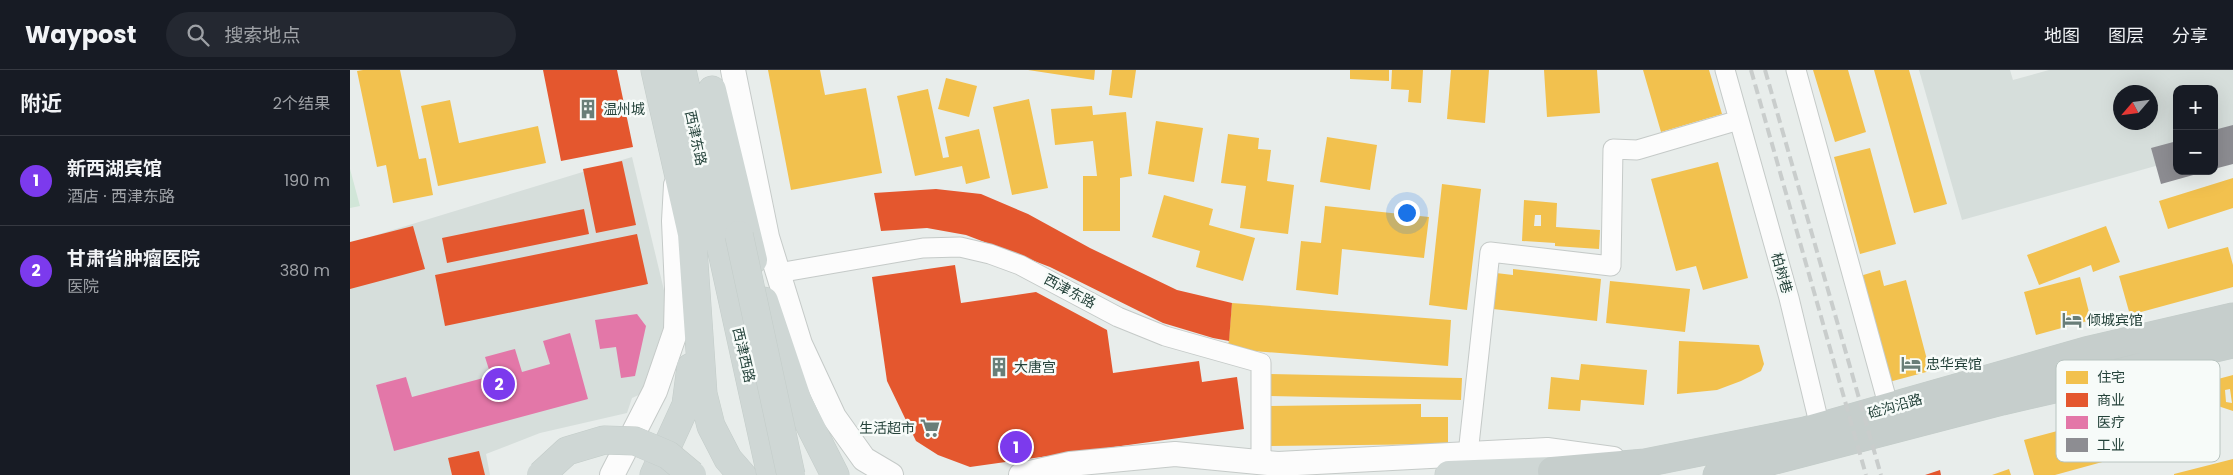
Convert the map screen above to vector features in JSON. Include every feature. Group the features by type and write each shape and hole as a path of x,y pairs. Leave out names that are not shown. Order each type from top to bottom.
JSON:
{"highway":[{"name":"硷沟沿路","path":"1552,471 1645,463 1820,427 2086,351 2233,317"},
{"name":"硷沟沿路","path":"2167,360 2233,344"},
{"name":"硷沟沿路","path":"1717,475 2056,389"}],"main road":[{"path":"655,70 676,173 692,234 703,394 712,426 728,459 742,475"},
{"name":"西津东路","path":"682,70 728,235"},
{"path":"711,80 762,294 786,371 798,402 835,475"},
{"name":"西津东路","path":"711,80 728,235"},
{"path":"728,235 791,475"},
{"name":"西津西路","path":"728,235 771,475"},
{"path":"655,473 686,405 698,321"},
{"path":"540,475 567,451 604,440 635,441 668,455 692,475"},
{"path":"1449,475 1552,471"}],"street":[{"path":"733,70 767,237 800,344 834,417 864,459 891,475"},
{"name":"柏树巷","path":"1725,70 1789,298 1820,427"},
{"path":"1796,70 1889,408"},
{"path":"1468,454 1490,252 1611,266 1613,149 1637,150 1739,120"},
{"path":"612,475 656,391 676,330 677,289 674,222 676,173"},
{"name":"西津东路","path":"778,273 923,248 960,247 990,254 1020,265 1134,324 1165,336 1261,363 1261,462"},
{"path":"1021,475 1070,464 1175,454 1278,464 1547,450 1645,463"},
{"path":"1119,459 1139,468 1144,475"}],"shaded area":[{"path":"1919,70 2010,70 2013,80 2049,70 2233,70 2233,144 2218,149 2218,85 2173,85 2173,161 1962,220"},
{"path":"632,157 669,311 641,394 632,398 627,413 540,433 486,454 490,475 350,475 350,243"}],"green space":[{"path":"350,169 360,206 350,208"}],"building: 住宅":[{"path":"400,70 419,159 426,158 433,195 393,203 386,165 377,167 357,71"},
{"path":"768,70 820,70 825,95 866,88 882,173 791,190"},
{"path":"1028,70 1095,70 1094,80"},
{"path":"1112,70 1136,70 1132,98 1109,95"},
{"path":"1350,70 1389,70 1389,81 1350,79"},
{"path":"1392,70 1423,70 1421,103 1408,102 1409,90 1391,89"},
{"path":"1451,70 1489,70 1485,123 1447,119"},
{"path":"1544,70 1597,70 1600,113 1547,117"},
{"path":"1643,70 1709,70 1722,114 1661,132"},
{"path":"1813,70 1848,70 1866,132 1835,142"},
{"path":"1874,70 1909,70 1947,204 1914,213"},
{"path":"946,78 977,86 969,117 938,109"},
{"path":"928,89 943,158 949,157 945,137 979,129 990,178 966,184 962,166 915,176 897,96"},
{"path":"1029,99 1048,188 1012,195 993,107"},
{"path":"450,100 459,143 538,126 546,163 438,186 421,106"},
{"path":"1092,106 1093,115 1126,112 1132,176 1120,178 1120,231 1083,231 1083,176 1097,176 1093,141 1055,145 1051,109"},
{"path":"1156,121 1203,128 1194,182 1148,174"},
{"path":"1228,134 1259,138 1258,149 1271,150 1267,181 1294,185 1288,234 1240,228 1246,186 1221,183"},
{"path":"1327,137 1377,145 1370,190 1320,182"},
{"path":"1870,148 1896,244 1860,254 1834,157"},
{"path":"1718,162 1748,278 1703,290 1696,266 1676,271 1651,179"},
{"path":"2233,178 2233,208 2168,229 2159,201"},
{"path":"1442,184 1481,189 1467,310 1429,305"},
{"path":"1164,195 1213,209 1209,225 1255,238 1243,281 1196,267 1200,251 1152,237"},
{"path":"1524,200 1557,203 1556,227 1600,230 1599,249 1555,246 1555,243 1522,241","holes":["1535,215 1541,215 1541,226 1534,226"]},
{"path":"1325,206 1429,217 1424,258 1342,249 1338,295 1296,290 1301,241 1321,243"},
{"path":"2106,226 2120,262 2093,272 2091,265 2039,285 2027,255"},
{"path":"2228,247 2233,265 2233,287 2130,315 2119,276"},
{"path":"1513,269 1601,279 1597,321 1493,309 1496,273 1513,275"},
{"path":"1880,270 1884,286 1906,280 1930,371 1889,382 1860,276"},
{"path":"2080,277 2091,320 2036,335 2024,292"},
{"path":"1610,281 1690,289 1685,332 1606,323"},
{"path":"1232,303 1451,320 1448,366 1228,349"},
{"path":"1679,341 1759,345 1764,364 1761,371 1717,390 1677,394"},
{"path":"1581,364 1647,370 1644,405 1581,400 1580,411 1548,409 1551,377 1579,380"},
{"path":"1265,374 1462,378 1461,400 1264,396"},
{"path":"2233,375 2233,411 2220,407 2220,378","holes":["2230,389 2232,403 2226,402 2225,390"]},
{"path":"1421,404 1421,417 1448,417 1448,444 1266,446 1265,406"},
{"path":"2056,431 2056,462 2102,462 2055,475 2034,475 2024,440"},
{"path":"2233,459 2233,475 2174,475 2174,474"},
{"path":"2009,469 2011,475 1992,475"}],"building: 商业":[{"name":"温州城","path":"543,70 617,70 633,147 561,161"},
{"path":"622,161 636,225 596,233 583,169"},
{"path":"936,189 981,194 1028,214 1090,248 1177,290 1232,303 1229,341 1163,323 1050,267 966,235 927,228 881,231 874,193"},
{"path":"584,209 589,234 447,263 442,238"},
{"path":"413,226 425,269 350,289 350,242"},
{"path":"637,234 648,284 445,326 435,275"},
{"name":"大唐宫","path":"955,265 961,303 1036,292 1107,330 1113,373 1199,361 1202,382 1237,377 1244,429 970,467 938,455 916,441 887,381 872,277"},
{"path":"479,451 485,475 452,475 448,458"},
{"path":"1940,470 1941,475 1925,475"}],"building: 医疗":[{"path":"637,314 646,326 635,376 621,378 616,347 600,349 595,320"},
{"path":"570,333 588,399 394,451 376,385 406,377 412,397 491,376 485,357 515,349 522,372 550,364 543,341"}],"building: 工业":[{"path":"2233,125 2233,164 2218,168 2218,130"},
{"path":"2173,142 2173,175 2193,175 2161,184 2151,148"}],"railway":[{"path":"1751,70 1866,475"},
{"path":"1765,70 1881,475"}],"place":[{"name":"温州城","path":"588,109"},
{"name":"倾城宾馆","path":"2072,320"},
{"name":"忠华宾馆","path":"1911,364"},
{"name":"大唐宫","path":"999,367"},
{"name":"甘肃省肿瘤医院","path":"499,384"},
{"name":"生活超市","path":"930,428"},
{"name":"新西湖宾馆","path":"1016,447"}]}
